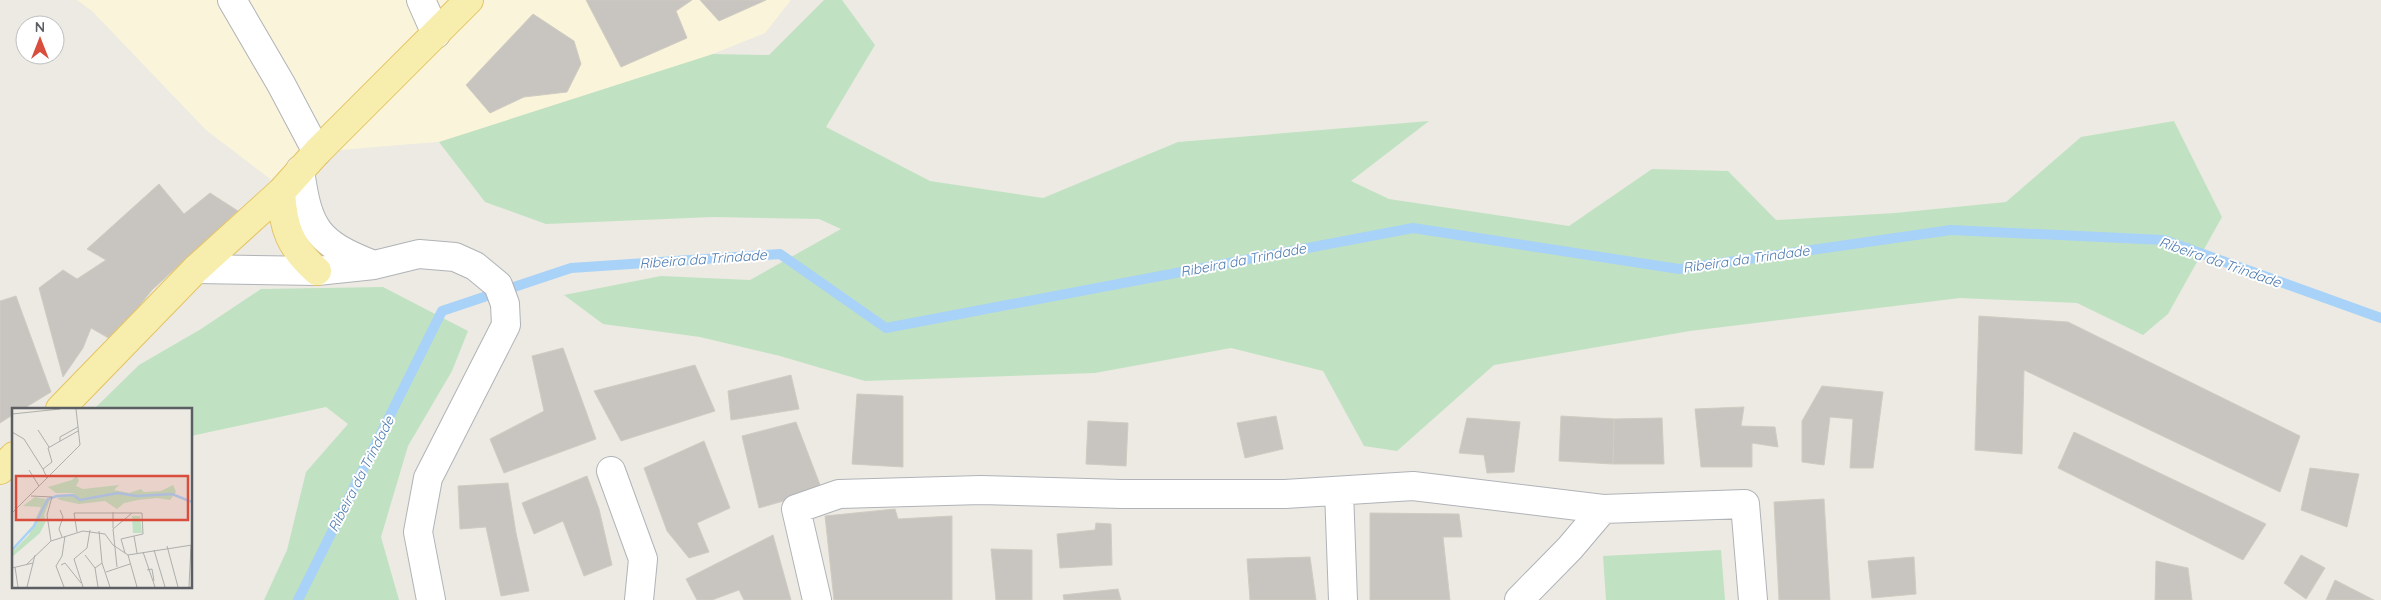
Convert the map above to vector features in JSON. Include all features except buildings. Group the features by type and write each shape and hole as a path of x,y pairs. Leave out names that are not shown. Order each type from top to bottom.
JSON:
{"main road":[{"path":"61,408 196,269 280,192 469,0"},
{"path":"280,192 282,214 292,244 303,259 317,271"},
{"path":"0,470 12,458"}],"street":[{"path":"232,0 281,84 309,161 305,205 314,227 324,237 351,256 374,265"},
{"path":"421,0 436,34"},
{"path":"196,269 317,271 374,265 419,254 455,256 475,266 498,285 505,304 506,325 428,478 418,532 431,600"},
{"path":"611,471 643,559 639,600"},
{"path":"816,600 796,509 839,494 981,490 1122,494 1285,494 1413,486 1603,509 1745,504 1753,600"},
{"path":"1340,490 1343,600"},
{"path":"1519,600 1570,548 1603,509"}],"shaded area":[{"path":"77,0 791,0 765,33 508,136 317,152 283,189 206,130 92,11"}],"green space":[{"path":"824,0 842,0 875,45 826,127 930,181 1043,198 1178,142 1429,121 1351,181 1389,199 1569,226 1652,169 1728,171 1776,220 1895,213 2006,202 2081,137 2174,121 2222,217 2168,314 2143,335 2077,303 1960,298 1690,331 1494,365 1397,451 1364,446 1323,371 1231,348 1095,373 865,381 780,356 700,337 603,324 564,295 661,276 750,280 841,229 819,219 713,217 546,224 485,202 439,142 713,54 769,55"},
{"path":"383,287 468,331 452,371 408,446 381,537 399,600 264,600 287,550 306,472 348,424 326,407 192,436 192,408 95,408 139,365 201,329 261,289"},
{"path":"1721,550 1725,600 1606,600 1603,556"}],"waterway":[{"name":"Ribeira da Trindade","path":"298,600 442,311 571,268 780,254 886,328 1413,228 1679,269 1951,230 2164,240 2381,318"}]}
